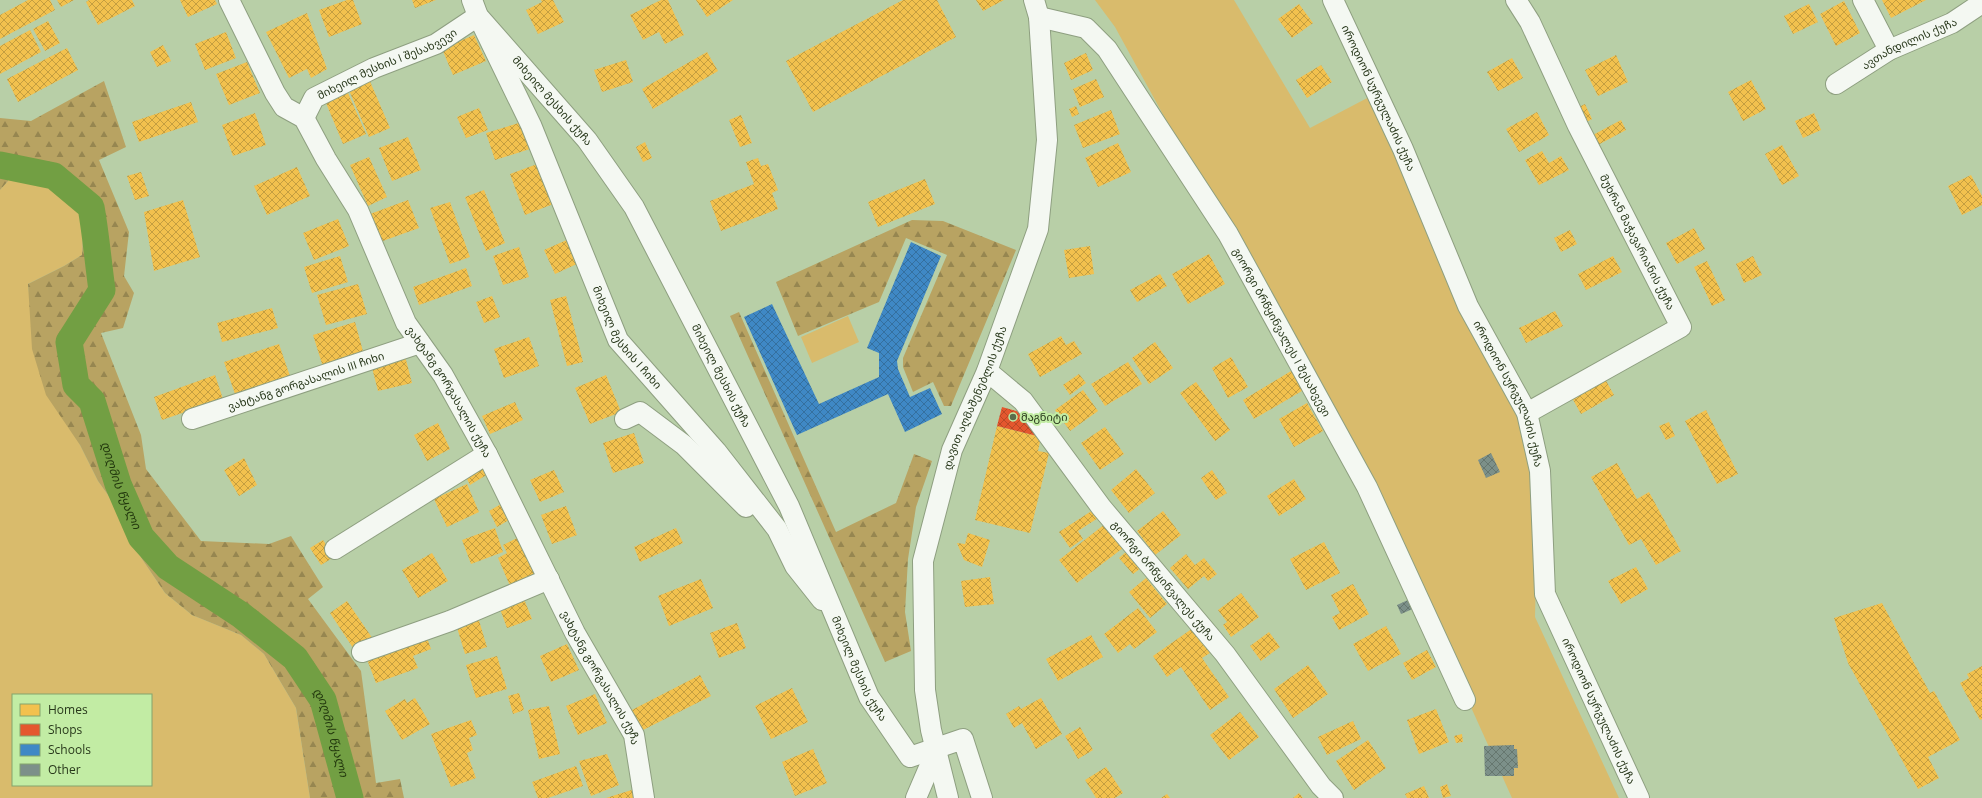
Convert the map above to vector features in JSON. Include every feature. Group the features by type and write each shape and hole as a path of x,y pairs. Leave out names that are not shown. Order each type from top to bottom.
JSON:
{"street":[{"path":"229,0 275,93 284,107 304,118"},
{"name":"იროდიონ სურგულაძის ქუჩა","path":"1333,0 1403,149 1468,306 1528,413 1540,471 1544,594 1639,798"},
{"name":"მუხრან მაჭავარიანის ქუჩა","path":"1516,0 1530,22 1578,126 1681,327 1528,413"},
{"path":"1862,0 1889,50"},
{"name":"ავთანდილის ქუჩა","path":"1836,84 1889,50 1952,23 1982,3"},
{"name":"მიხეილ მესხის I შესახვევი","path":"304,118 314,98 374,68 436,44 475,8"},
{"name":"მიხეილ მესხის I ჩიხი","path":"475,8 506,76 531,125 618,340 716,451 778,529 795,566 839,621"},
{"name":"მიხეილ მესხის ქუჩა","path":"475,8 587,140 634,207 789,506 839,621 870,698 910,757 937,749"},
{"name":"დავით აღმაშენებლის ქუჩა","path":"948,798 937,749 931,730 925,690 923,561 952,450 986,371 1038,229 1047,140 1036,8"},
{"name":"გიორგი ბრწყინვალეს I შესახვევი","path":"1036,8 1086,28 1107,49 1228,234 1367,487 1465,700"},
{"name":"ვახტანგ გორგასალის ქუჩა","path":"304,118 326,159 358,210 406,323 443,375 487,454 576,633 634,735 644,798"},
{"name":"ვახტანგ გორგასალის III ჩიხი","path":"192,419 420,343"},
{"name":"გიორგი ბრწყინვალეს ქუჩა","path":"986,371 1023,401 1101,507 1225,654 1321,786 1333,798"},
{"path":"625,419 640,412 684,445 758,519 795,566"},
{"path":"334,548 487,454"},
{"path":"362,652 450,621 548,579"},
{"path":"916,798 937,749 963,739 982,798"}],"shaded area":[{"path":"1095,0 1234,0 1310,128 1373,95 1514,396 1538,491 1535,617 1619,798 1512,798 1391,530 1115,27"},
{"path":"7,159 35,159 84,216 82,255 28,284 31,310 80,445 98,481 113,502 142,559 165,593 192,615 241,635 264,654 296,708 310,798 0,798 0,190 8,181"},
{"path":"848,316 859,342 812,363 801,337"}],"green space":[{"path":"104,81 126,147 99,160 129,232 124,276 134,293 123,328 101,333 141,435 146,469 201,541 269,544 291,536 323,587 308,599 361,671 376,783 400,779 404,798 310,798 296,708 264,654 241,635 192,615 165,593 142,559 113,502 98,481 80,445 46,395 32,349 28,284 82,255 84,216 35,159 7,159 8,181 0,190 0,118 31,121"},
{"path":"912,220 943,221 1016,250 951,406 944,406 933,382 913,392 903,367 903,358 947,255 906,238 879,302 798,336 776,282"},
{"path":"739,312 836,532 896,503 914,454 932,461 916,507 908,559 905,612 911,651 885,662 730,316"}],"building: Homes":[{"path":"28,0 50,0 55,10 0,39 0,15"},
{"path":"57,0 74,0 61,7"},
{"path":"89,0 132,0 135,6 98,25 86,2"},
{"path":"180,0 215,0 217,4 188,17"},
{"path":"347,0 353,0 362,24 329,37 319,10"},
{"path":"412,0 436,0 415,8"},
{"path":"541,0 553,0 564,22 538,34 526,10 542,2"},
{"path":"661,0 668,0 684,35 665,44 659,32 643,40 630,15"},
{"path":"696,0 733,0 707,17"},
{"path":"903,0 937,0 956,37 813,112 786,61"},
{"path":"976,0 1004,0 983,11"},
{"path":"1882,0 1926,0 1891,18"},
{"path":"1844,1 1860,33 1836,46 1820,14"},
{"path":"1299,4 1313,23 1292,38 1278,19"},
{"path":"1809,4 1818,22 1793,34 1784,16"},
{"path":"307,13 327,69 311,78 307,69 289,78 266,32"},
{"path":"48,21 60,43 45,51 33,29"},
{"path":"30,30 41,52 0,74 0,46"},
{"path":"226,32 236,58 205,70 195,44"},
{"path":"474,35 486,61 453,75 442,49"},
{"path":"163,45 171,61 157,67 150,52"},
{"path":"67,48 78,70 18,102 7,79"},
{"path":"707,52 718,71 653,109 642,89"},
{"path":"1086,53 1093,70 1071,80 1064,63"},
{"path":"1616,55 1628,82 1598,96 1585,70"},
{"path":"1512,58 1523,78 1498,91 1487,72"},
{"path":"626,60 633,82 602,92 594,70"},
{"path":"247,62 260,93 229,105 216,74"},
{"path":"1321,65 1332,82 1307,98 1296,80"},
{"path":"369,79 390,128 369,137 348,88"},
{"path":"1096,79 1104,97 1080,107 1073,89"},
{"path":"1751,80 1766,109 1743,121 1728,92"},
{"path":"348,93 366,134 343,144 326,103"},
{"path":"191,102 198,122 139,142 132,122"},
{"path":"1585,104 1592,119 1585,123 1577,108"},
{"path":"1076,106 1079,114 1072,117 1069,109"},
{"path":"479,108 488,130 466,138 457,117"},
{"path":"1111,110 1120,134 1083,148 1074,125"},
{"path":"1537,112 1549,135 1519,152 1506,129"},
{"path":"255,113 266,145 233,156 222,125"},
{"path":"1814,113 1821,130 1803,138 1795,121"},
{"path":"741,115 752,143 740,147 729,120"},
{"path":"1621,120 1626,130 1596,146 1591,136"},
{"path":"522,122 530,149 495,160 486,133"},
{"path":"408,137 421,170 392,181 379,148"},
{"path":"645,142 652,158 643,162 636,147"},
{"path":"1118,143 1131,172 1098,187 1085,158"},
{"path":"1782,145 1799,176 1782,185 1765,154"},
{"path":"1542,151 1549,163 1561,156 1569,170 1539,185 1525,160"},
{"path":"369,157 387,197 368,206 350,165"},
{"path":"758,158 761,166 768,164 778,190 772,193 778,209 721,231 710,201 754,184 746,162"},
{"path":"540,163 556,203 525,215 510,174"},
{"path":"297,167 310,196 267,215 254,186"},
{"path":"141,172 149,196 135,200 127,176"},
{"path":"1971,175 1982,196 1982,205 1962,215 1948,186"},
{"path":"925,179 935,204 878,227 868,202"},
{"path":"484,190 505,243 486,251 465,197"},
{"path":"183,200 200,257 154,271 144,212"},
{"path":"408,200 419,228 380,242 370,214"},
{"path":"450,202 470,257 450,264 430,208"},
{"path":"338,219 349,246 314,260 303,233"},
{"path":"1694,228 1705,249 1677,264 1666,243"},
{"path":"1570,230 1577,244 1561,252 1554,238"},
{"path":"569,239 579,263 555,274 544,250"},
{"path":"1090,246 1094,274 1069,278 1064,250"},
{"path":"519,247 529,277 503,285 493,256"},
{"path":"1209,254 1225,284 1188,304 1172,274"},
{"path":"340,256 348,282 312,293 304,267"},
{"path":"1613,256 1622,272 1586,290 1578,274"},
{"path":"1753,256 1762,275 1744,283 1736,264"},
{"path":"1707,261 1725,300 1712,306 1694,267"},
{"path":"466,268 472,286 419,305 413,287"},
{"path":"1160,274 1167,286 1137,302 1130,290"},
{"path":"358,284 367,314 326,325 317,295"},
{"path":"492,296 500,317 484,323 476,302"},
{"path":"566,296 583,362 567,366 550,300"},
{"path":"272,308 278,328 222,342 217,323"},
{"path":"1555,311 1563,326 1526,343 1519,328"},
{"path":"355,322 364,355 323,367 313,335"},
{"path":"1061,336 1066,345 1074,341 1082,354 1040,377 1028,354"},
{"path":"529,337 539,366 504,378 494,349"},
{"path":"1155,342 1173,368 1149,384 1132,358"},
{"path":"279,344 291,379 236,397 224,362"},
{"path":"405,356 412,383 378,391 371,364"},
{"path":"1231,357 1248,387 1228,398 1212,368"},
{"path":"1128,362 1142,384 1105,406 1091,384"},
{"path":"1296,368 1307,388 1254,419 1243,400"},
{"path":"1079,374 1086,383 1070,395 1063,385"},
{"path":"215,375 223,399 162,420 154,397"},
{"path":"606,375 621,412 590,424 575,388"},
{"path":"1605,379 1614,395 1581,414 1572,398"},
{"path":"1196,382 1230,430 1215,441 1180,393"},
{"path":"1083,390 1098,411 1070,431 1055,410"},
{"path":"515,402 523,420 490,434 482,416"},
{"path":"1307,403 1323,431 1294,447 1279,419"},
{"path":"1706,410 1738,474 1717,484 1685,421"},
{"path":"1669,422 1675,436 1666,440 1659,426"},
{"path":"438,423 450,449 427,461 414,435"},
{"path":"997,426 1041,437 1038,451 1049,453 1030,533 975,520"},
{"path":"1105,427 1124,454 1100,470 1081,443"},
{"path":"634,433 644,463 613,473 603,443"},
{"path":"244,458 257,485 239,496 224,470"},
{"path":"1617,463 1637,499 1649,492 1681,551 1656,565 1641,539 1629,545 1591,477"},
{"path":"483,464 488,474 470,485 465,475"},
{"path":"1136,469 1155,493 1129,513 1111,490"},
{"path":"554,470 564,492 540,502 530,480"},
{"path":"1212,470 1227,493 1216,500 1201,478"},
{"path":"1294,479 1306,499 1279,516 1267,496"},
{"path":"467,484 479,512 447,527 434,499"},
{"path":"501,504 509,520 497,527 489,511"},
{"path":"566,506 577,535 552,544 541,515"},
{"path":"1093,510 1098,518 1078,531 1083,539 1070,548 1059,532"},
{"path":"1163,511 1181,535 1155,555 1137,531"},
{"path":"1105,524 1123,548 1077,583 1059,560"},
{"path":"495,528 503,552 471,564 462,540"},
{"path":"676,528 683,543 640,562 634,547"},
{"path":"968,533 990,540 982,567 964,560 957,543 965,544"},
{"path":"519,537 538,574 511,588 498,558 507,553 503,545"},
{"path":"323,540 334,557 321,565 310,548"},
{"path":"1324,542 1340,573 1306,590 1290,559"},
{"path":"1127,551 1141,568 1133,574 1119,558"},
{"path":"432,553 448,581 418,598 402,570"},
{"path":"1186,554 1195,565 1204,558 1217,574 1208,581 1204,576 1188,589 1170,568"},
{"path":"1636,567 1648,589 1621,604 1608,581"},
{"path":"990,577 994,604 965,607 961,581"},
{"path":"1146,578 1167,604 1150,618 1129,592"},
{"path":"701,579 713,608 669,626 658,596"},
{"path":"1353,584 1369,614 1339,630 1332,617 1340,613 1331,595"},
{"path":"1241,593 1259,617 1231,637 1223,625 1227,622 1218,610"},
{"path":"524,599 532,619 507,628 500,609"},
{"path":"347,601 375,642 357,654 330,613"},
{"path":"1882,603 1930,693 1934,691 1960,740 1928,757 1939,778 1918,789 1848,663 1834,618"},
{"path":"1138,608 1157,632 1134,649 1130,644 1118,653 1104,634"},
{"path":"477,614 487,647 465,654 455,621"},
{"path":"737,623 746,648 719,658 710,633"},
{"path":"1386,626 1401,654 1368,671 1353,644"},
{"path":"1193,628 1210,653 1202,658 1229,697 1210,710 1181,667 1167,677 1153,656"},
{"path":"1269,632 1280,647 1261,661 1250,646"},
{"path":"426,635 431,649 413,656 418,668 376,683 366,657"},
{"path":"1091,635 1103,657 1058,681 1046,659"},
{"path":"567,644 579,670 551,682 540,656"},
{"path":"1427,650 1436,667 1412,680 1403,663"},
{"path":"497,656 507,689 476,698 466,665"},
{"path":"1308,665 1328,694 1293,718 1274,689"},
{"path":"1982,666 1982,719 1980,720 1960,683 1969,678 1967,674"},
{"path":"700,675 711,696 641,731 630,711"},
{"path":"792,688 808,722 771,739 755,706"},
{"path":"519,693 524,710 513,714 508,696"},
{"path":"595,694 607,723 578,735 566,706"},
{"path":"415,698 430,724 402,740 385,711 405,699 407,703"},
{"path":"1041,698 1062,734 1036,749 1022,723 1014,728 1006,714 1019,706 1021,709"},
{"path":"549,706 560,754 539,759 528,710"},
{"path":"1436,709 1449,742 1419,754 1407,720"},
{"path":"1240,712 1259,737 1229,760 1210,735"},
{"path":"471,720 477,735 469,738 473,750 467,753 476,778 451,787 431,734"},
{"path":"1353,721 1361,739 1327,755 1318,737"},
{"path":"1080,727 1093,750 1078,759 1065,736"},
{"path":"1462,734 1463,742 1456,743 1454,736"},
{"path":"1368,740 1386,768 1354,790 1336,761"},
{"path":"813,749 827,783 795,796 782,762"},
{"path":"607,754 619,785 591,796 579,761"},
{"path":"576,766 583,786 548,798 538,798 532,782"},
{"path":"1106,767 1123,793 1115,798 1096,798 1085,780"},
{"path":"1447,784 1451,796 1443,798 1440,787"},
{"path":"1424,786 1429,798 1407,798 1405,794"},
{"path":"638,788 641,798 606,798"},
{"path":"1299,793 1303,798 1293,798"},
{"path":"1167,794 1170,798 1161,798"}],"building: Shops":[{"path":"1002,407 1020,412 1041,437 997,426"}],"building: Schools":[{"path":"911,242 941,256 897,361 898,369 910,397 930,388 942,414 905,432 888,394 797,435 744,317 772,304 819,404 879,377 879,353 867,348"}],"building: Other":[{"path":"1491,453 1500,472 1486,478 1478,460"},
{"path":"1410,599 1415,608 1401,614 1397,605"},
{"path":"1514,745 1514,749 1517,749 1518,768 1514,768 1514,776 1485,776 1484,746"}],"waterway":[{"name":"დიღმის წყალი","path":"0,165 54,176 91,207 102,290 69,342 76,385 92,401 118,484 141,537 168,567 241,615 295,658 323,700 350,798"}],"place":[{"name":"მაგნიტი","path":"1013,417"}]}
